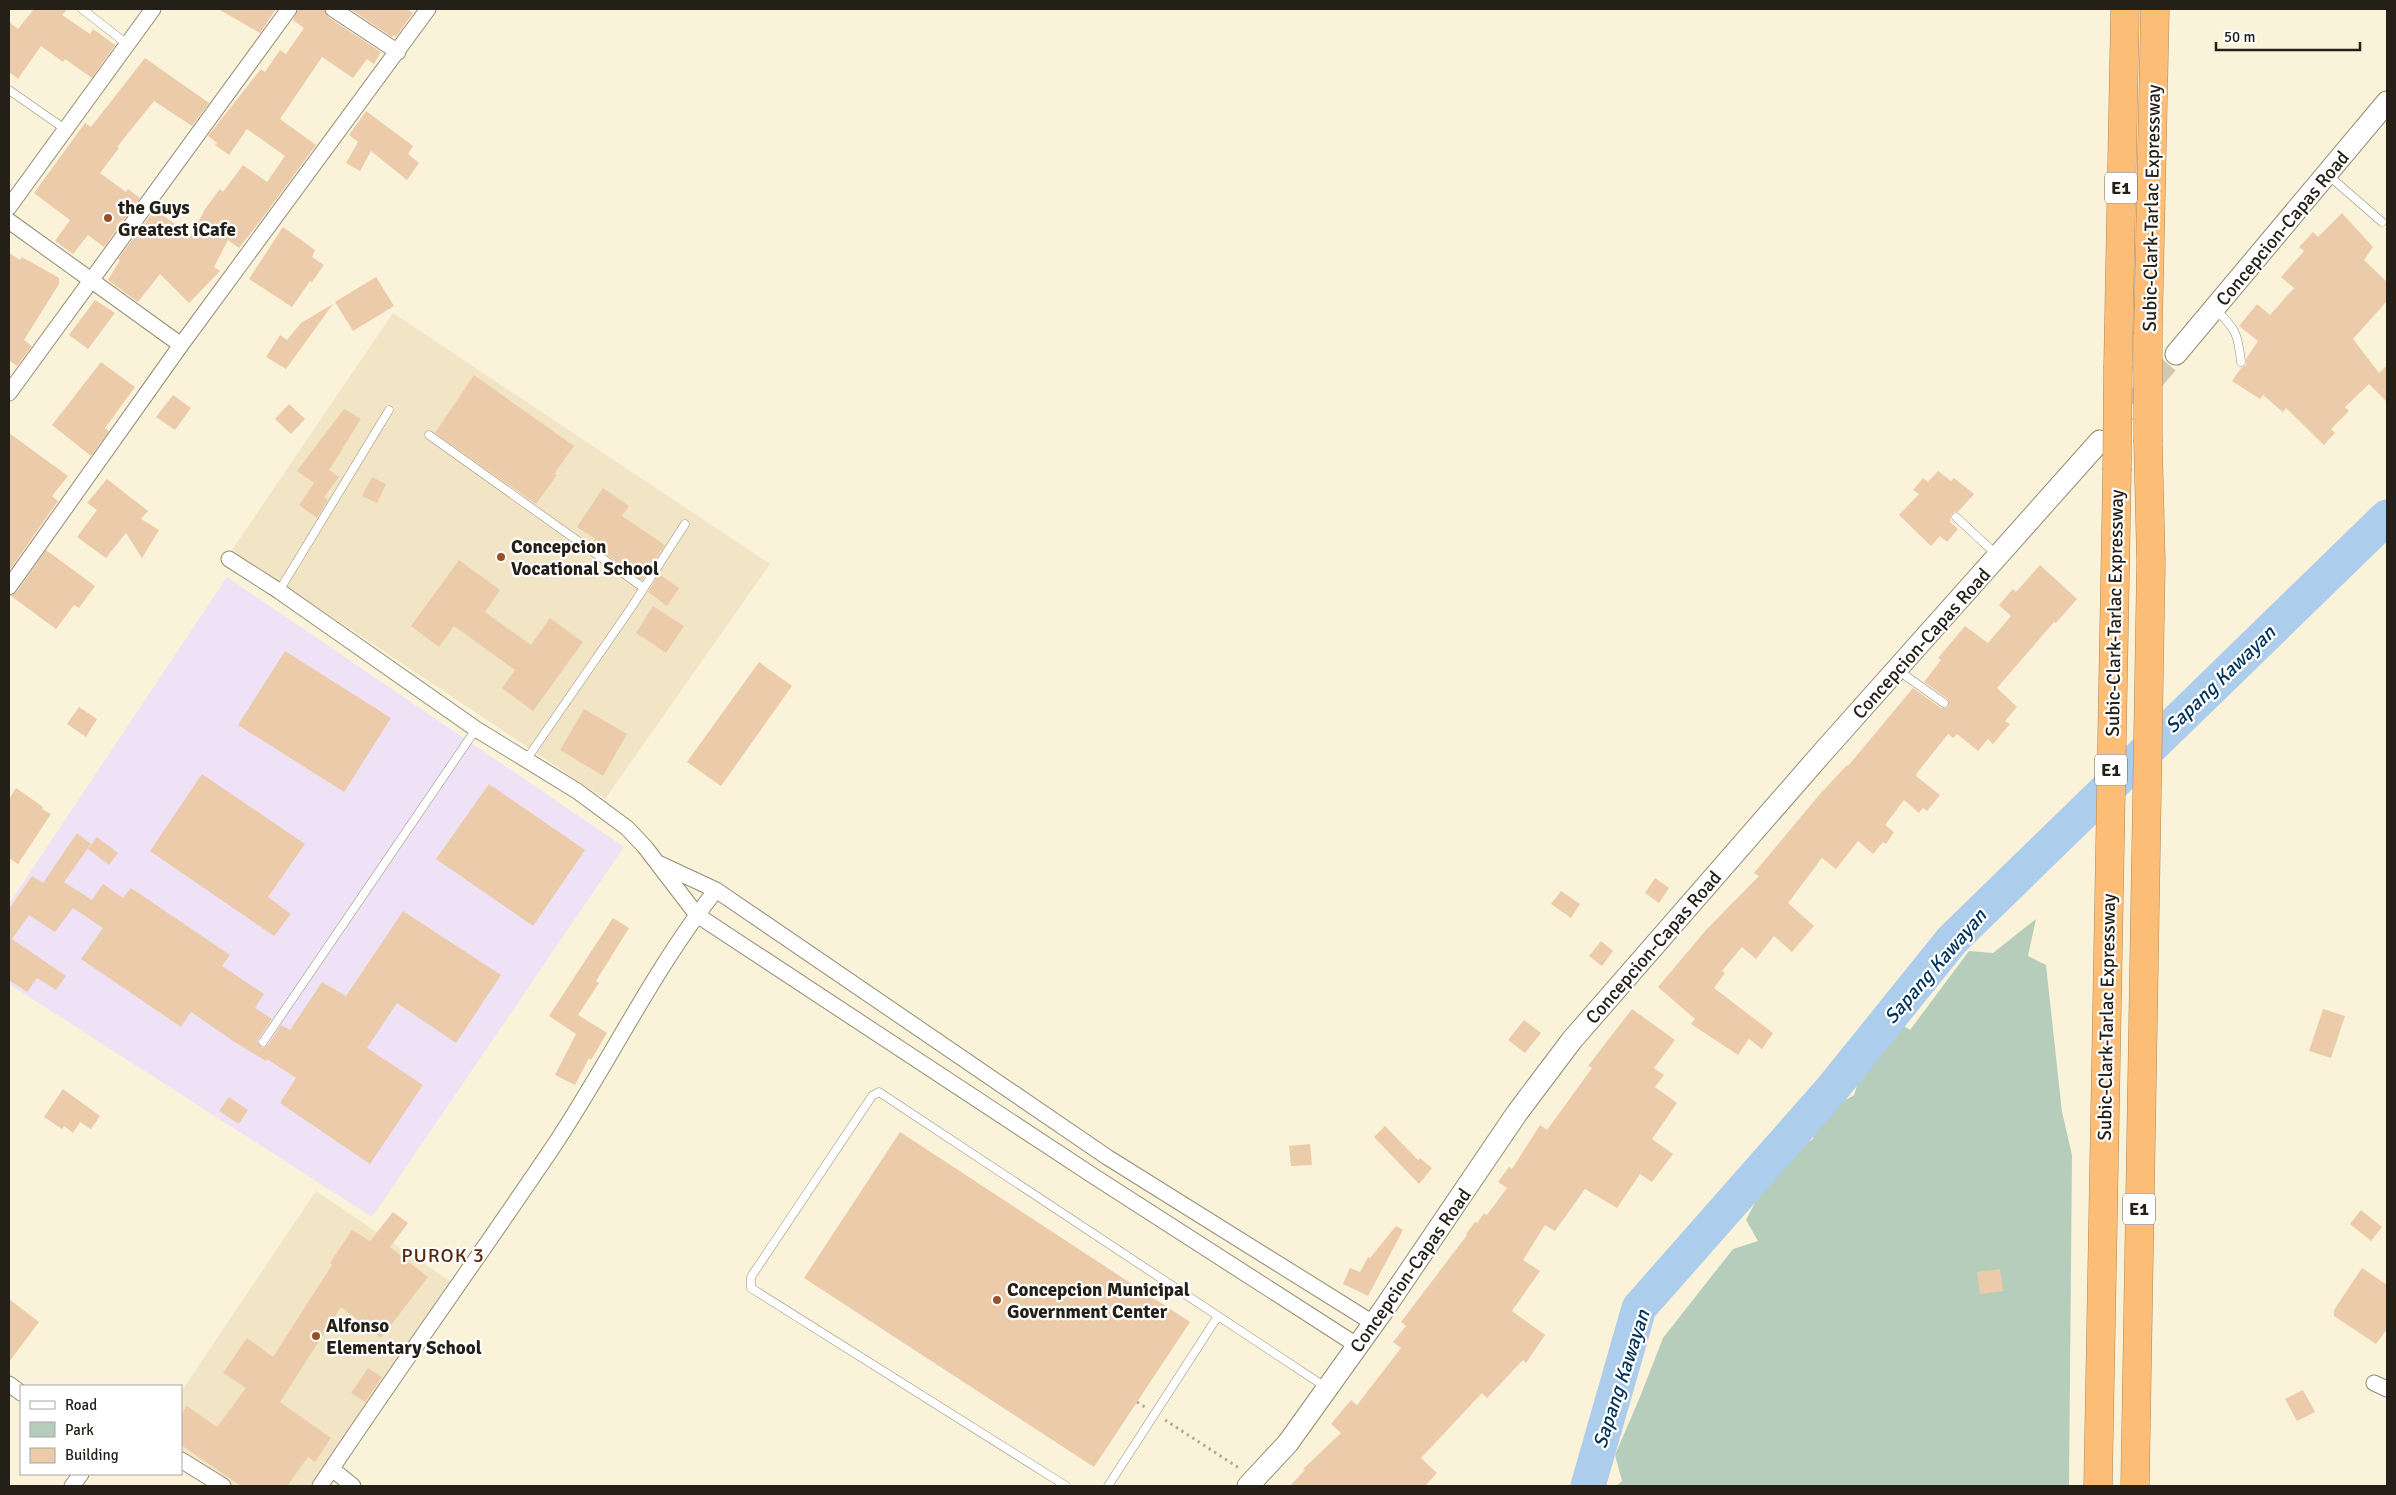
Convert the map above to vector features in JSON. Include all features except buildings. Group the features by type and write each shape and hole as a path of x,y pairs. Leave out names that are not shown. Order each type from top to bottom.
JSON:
{"highway":[{"name":"Subic-Clark-Tarlac Expressway","path":"2098,1486 2107,950 2116,590 2116,471 2125,9"},
{"name":"Subic-Clark-Tarlac Expressway","path":"2135,1486 2151,562 2148,332 2155,9"}],"main road":[{"name":"Concepcion-Capas Road","path":"2176,354 2387,102"},
{"name":"Concepcion-Capas Road","path":"1253,1483 1288,1443 1358,1346 1527,1100 1572,1040 1897,669 2100,441"}],"street":[{"path":"9,207 153,9"},
{"path":"9,393 289,9"},
{"path":"332,9 398,52"},
{"path":"9,586 181,345 428,9"},
{"path":"9,221 181,345"},
{"path":"230,558 476,729 577,792 627,828 645,847 697,915 1103,1182 1358,1346"},
{"path":"654,861 716,890 1107,1158 1373,1324"},
{"path":"320,1486 553,1146 649,988 697,915 716,890"},
{"path":"182,1461 223,1486"},
{"path":"332,1469 353,1486"},
{"path":"72,1486 80,1475"}],"lane":[{"path":"82,9 127,44"},
{"path":"9,90 65,129"},
{"path":"2327,174 2382,222"},
{"path":"2214,309 2232,326 2239,336 2242,362"},
{"path":"280,591 389,410"},
{"path":"429,435 644,588"},
{"path":"1956,517 1998,556"},
{"path":"526,760 644,588 685,524"},
{"path":"1897,669 1944,703"},
{"path":"263,1042 476,729"},
{"path":"1066,1486 751,1288 751,1276 872,1096 879,1092 1327,1388"},
{"path":"1108,1486 1218,1316"}],"path":[{"path":"1137,1402 1253,1483"}],"shaded area":[{"name":"Concepcion Vocational School","path":"393,313 770,564 605,799 232,550"},
{"path":"227,577 624,847 372,1217 9,984 9,904"},
{"name":"Alfonso Elementary School","path":"316,1191 450,1281 311,1486 233,1486 182,1453 182,1391"}],"green space":[{"path":"2036,919 2028,956 2046,965 2062,1112 2072,1155 2069,1486 1616,1486 1622,1481 1615,1455 1663,1338 1733,1249 1758,1241 1746,1220 1767,1179 1788,1160 1786,1152 1793,1143 1800,1147 1813,1139 1814,1119 1854,1095 1858,1082 1898,1022 1910,1030 1969,951 1993,953"}],"waterway":[{"name":"Sapang Kawayan","path":"1588,1486 1639,1308 1832,1089 1952,940 2387,517"}],"tunnel":[{"path":"2112,428 2176,354"}],"place":[{"name":"the Guys Greatest iCafe","path":"108,218"},
{"name":"Concepcion Vocational School","path":"501,557"},
{"name":"Concepcion Municipal Government Center","path":"997,1300"},
{"name":"Alfonso Elementary School","path":"316,1336"}],"district":[{"name":"PUROK 3","path":"443,1255"}]}
